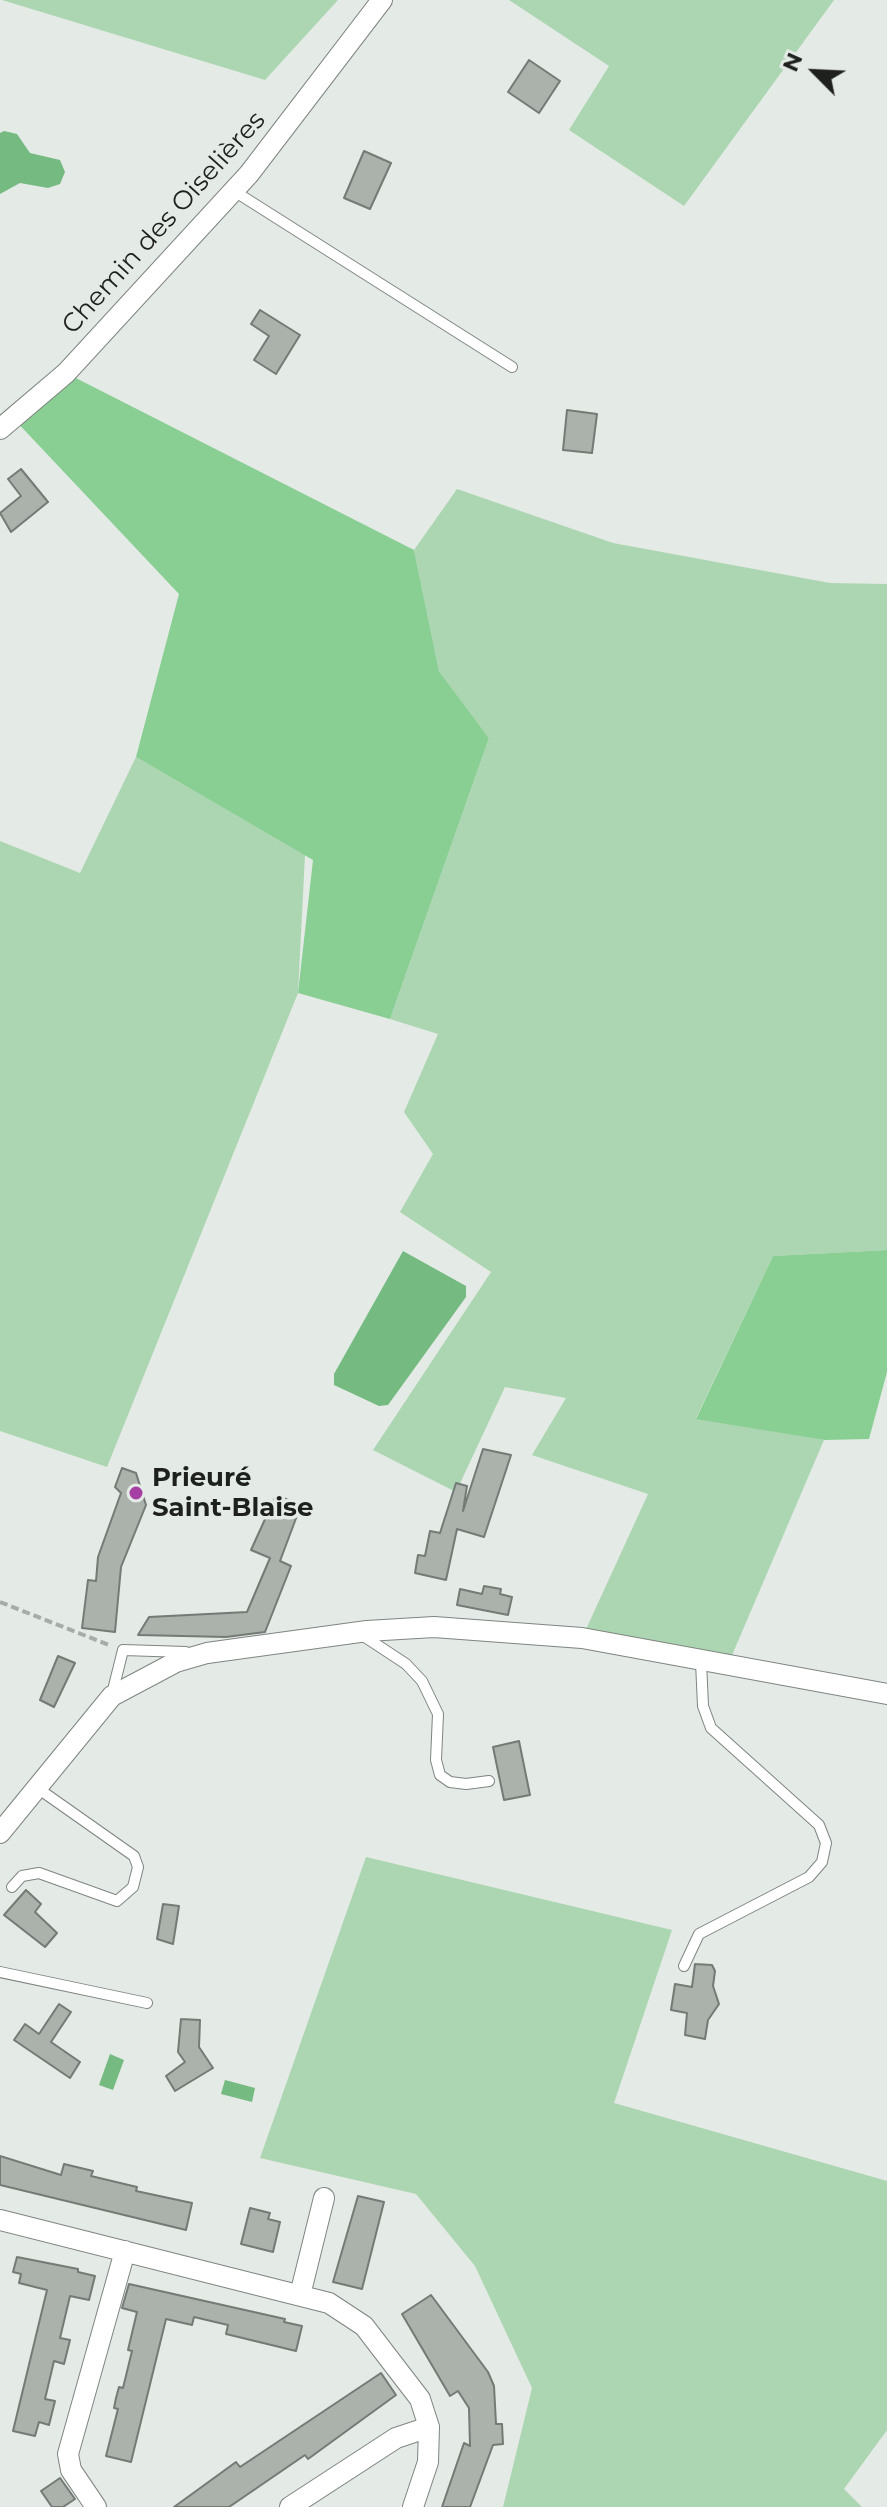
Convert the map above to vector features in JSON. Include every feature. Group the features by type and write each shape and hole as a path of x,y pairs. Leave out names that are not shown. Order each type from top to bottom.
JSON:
{"street":[{"name":"Chemin des Oiselières","path":"0,429 66,373 234,191 382,0"},
{"path":"0,1833 112,1696 176,1662 207,1653 357,1632 434,1627 582,1638 887,1694"},
{"path":"300,2295 324,2198"},
{"path":"0,2220 329,2303 364,2326 420,2399 429,2427 428,2462 413,2507"},
{"path":"96,2507 71,2470 68,2454 125,2251"},
{"path":"290,2507 396,2438 429,2427"}],"lane":[{"path":"234,191 415,309 512,367"},
{"path":"357,1632 406,1664 422,1681 438,1714 436,1760 440,1775 450,1782 466,1784 489,1781"},
{"path":"112,1696 123,1650 207,1653"},
{"path":"684,1966 699,1934 809,1877 822,1862 826,1843 819,1825 711,1728 703,1706 701,1662"},
{"path":"12,1887 22,1876 39,1873 117,1901 133,1887 138,1867 134,1856 36,1787"},
{"path":"0,1972 147,2003"}],"path":[{"path":"0,1602 123,1650"}],"shaded area":[{"path":"2,0 338,0 265,80"},
{"path":"509,0 834,0 684,206 569,130 609,66"},
{"path":"0,133 17,134 30,153 60,160 65,172 60,184 48,188 20,183 0,194"},
{"path":"66,373 414,550 439,671 489,738 390,1019 298,993 313,860 136,757 179,594 13,418"},
{"path":"457,489 613,543 830,583 887,584 887,1250 773,1256 696,1418 824,1440 727,1667 582,1638 648,1494 532,1455 566,1398 505,1387 456,1492 373,1450 491,1272 400,1212 433,1154 404,1112 438,1034 390,1019 489,738 439,671 414,550"},
{"path":"136,757 305,855 298,993 107,1467 0,1431 0,841 80,873"},
{"path":"887,1250 887,1372 869,1439 824,1440 696,1419 773,1256"},
{"path":"403,1251 466,1286 466,1297 388,1405 379,1406 334,1385 334,1374"},
{"path":"366,1857 672,1930 614,2103 887,2181 887,2430 844,2489 862,2507 503,2507 532,2388 475,2266 416,2194 260,2158"},
{"path":"110,2054 124,2060 113,2090 99,2085"},
{"path":"225,2080 255,2088 252,2102 221,2094"}],"building":[{"path":"529,60 560,81 539,113 508,92"},
{"path":"364,151 391,163 370,209 344,198"},
{"path":"260,310 300,335 276,374 254,360 269,336 251,324"},
{"path":"567,410 597,414 592,453 563,450"},
{"path":"21,469 48,502 11,532 0,513 21,496 8,479"},
{"path":"483,1449 511,1455 484,1537 457,1529 446,1580 415,1573 418,1555 425,1556 430,1531 440,1533 456,1483 467,1486 463,1511"},
{"path":"122,1468 136,1473 146,1505 121,1567 115,1632 82,1628 88,1580 96,1581 98,1557 121,1493 115,1487"},
{"path":"276,1495 301,1505 280,1561 291,1566 265,1632 226,1637 138,1635 149,1617 247,1612 270,1558 251,1550"},
{"path":"484,1586 501,1589 500,1594 512,1597 508,1615 457,1605 460,1589 482,1594"},
{"path":"58,1656 75,1663 54,1707 40,1700"},
{"path":"519,1741 530,1795 504,1800 493,1747"},
{"path":"26,1890 41,1904 35,1912 57,1933 45,1947 4,1915"},
{"path":"163,1904 179,1906 173,1944 157,1939"},
{"path":"695,1964 712,1965 715,1971 713,1986 719,2004 708,2020 705,2039 685,2035 687,2013 671,2010 675,1984 692,1987"},
{"path":"59,2004 71,2012 51,2042 80,2062 70,2078 14,2040 25,2024 39,2034"},
{"path":"181,2019 200,2020 199,2047 213,2068 175,2091 166,2076 185,2062 178,2052"},
{"path":"0,2156 61,2175 64,2164 93,2171 91,2176 137,2187 136,2191 192,2203 186,2230 0,2185"},
{"path":"358,2196 384,2202 362,2289 333,2282"},
{"path":"250,2208 270,2213 268,2219 280,2222 273,2252 241,2244"},
{"path":"17,2257 78,2269 78,2272 95,2276 89,2300 70,2296 60,2338 70,2340 64,2364 54,2361 45,2399 55,2401 49,2425 39,2422 35,2436 13,2431 47,2290 19,2283 21,2274 13,2272"},
{"path":"129,2284 285,2319 284,2322 302,2326 296,2351 226,2334 228,2325 194,2317 192,2325 166,2319 131,2462 106,2456 118,2409 114,2408 116,2398 119,2387 123,2388 132,2351 128,2350 137,2312 122,2308"},
{"path":"431,2295 488,2372 494,2386 496,2424 502,2424 503,2444 493,2445 470,2507 442,2507 464,2443 470,2446 469,2408 458,2391 450,2396 402,2314"},
{"path":"381,2373 396,2395 308,2459 305,2455 229,2507 174,2507 236,2462 240,2467"},
{"path":"60,2478 75,2499 63,2507 52,2507 41,2491"}],"place":[{"name":"Prieuré Saint-Blaise","path":"136,1493"}]}
